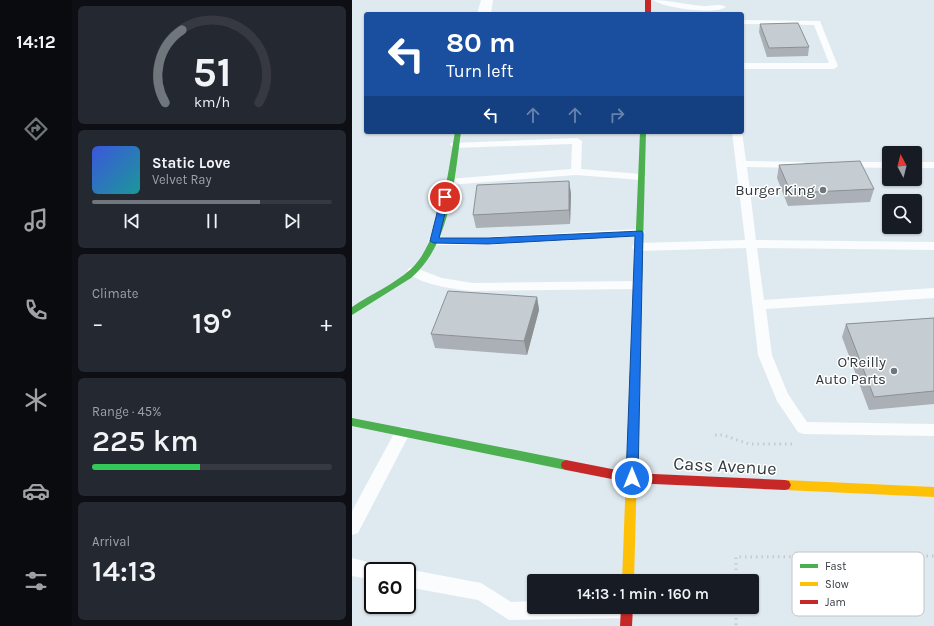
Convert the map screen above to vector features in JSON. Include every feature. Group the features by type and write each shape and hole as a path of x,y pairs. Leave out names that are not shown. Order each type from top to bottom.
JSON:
{"main road":[{"path":"648,0 648,12"},
{"path":"352,312 417,269 431,249 443,211 458,134"},
{"path":"628,574 643,134"},
{"name":"Cass Avenue","path":"352,422 632,478 934,492"}],"street":[{"path":"484,12 486,0"}],"lane":[{"path":"657,0 674,5 710,8 722,7"},
{"path":"689,0 710,3 722,7"},
{"path":"744,22 817,23 834,66 744,66"},
{"path":"737,134 765,355 782,397 802,428 934,430"},
{"path":"455,145 577,141 576,172"},
{"path":"741,164 811,165"},
{"path":"834,165 882,165"},
{"path":"922,165 934,165"},
{"path":"448,182 576,172 641,177"},
{"path":"434,241 488,241 639,233"},
{"path":"638,247 751,244 934,246"},
{"path":"414,271 449,286 637,285"},
{"path":"759,305 934,293"},
{"path":"352,527 402,433"},
{"path":"352,567 364,569"},
{"path":"416,580 481,592 509,611 527,611"}],"path":[{"path":"924,556 934,556"},
{"path":"736,574 736,557 792,557"},
{"path":"736,614 736,626"}],"building":[{"path":"798,23 809,47 769,48 760,24"},
{"path":"860,161 874,189 791,193 779,165"},
{"path":"569,181 569,210 473,215 477,185"},
{"path":"448,291 537,297 524,341 431,334"},
{"name":"O'Reilly Auto Parts","path":"934,318 934,391 874,397 846,324"}],"traffic: fast":[{"path":"352,312 408,276 425,258 440,224 449,185 458,134"},
{"path":"634,396 643,134"},
{"path":"352,422 566,465"}],"traffic: slow":[{"path":"628,574 634,396"},
{"path":"785,485 934,492"}],"traffic: jam":[{"path":"648,0 648,12"},
{"path":"566,465 632,478 785,485"},
{"path":"626,626 627,614"}],"place":[{"name":"Burger King","path":"823,190"},
{"name":"O'Reilly Auto Parts","path":"894,371"}],"route":[{"path":"445,197 443,211 434,241 488,241 639,233 632,421 632,478"}]}
